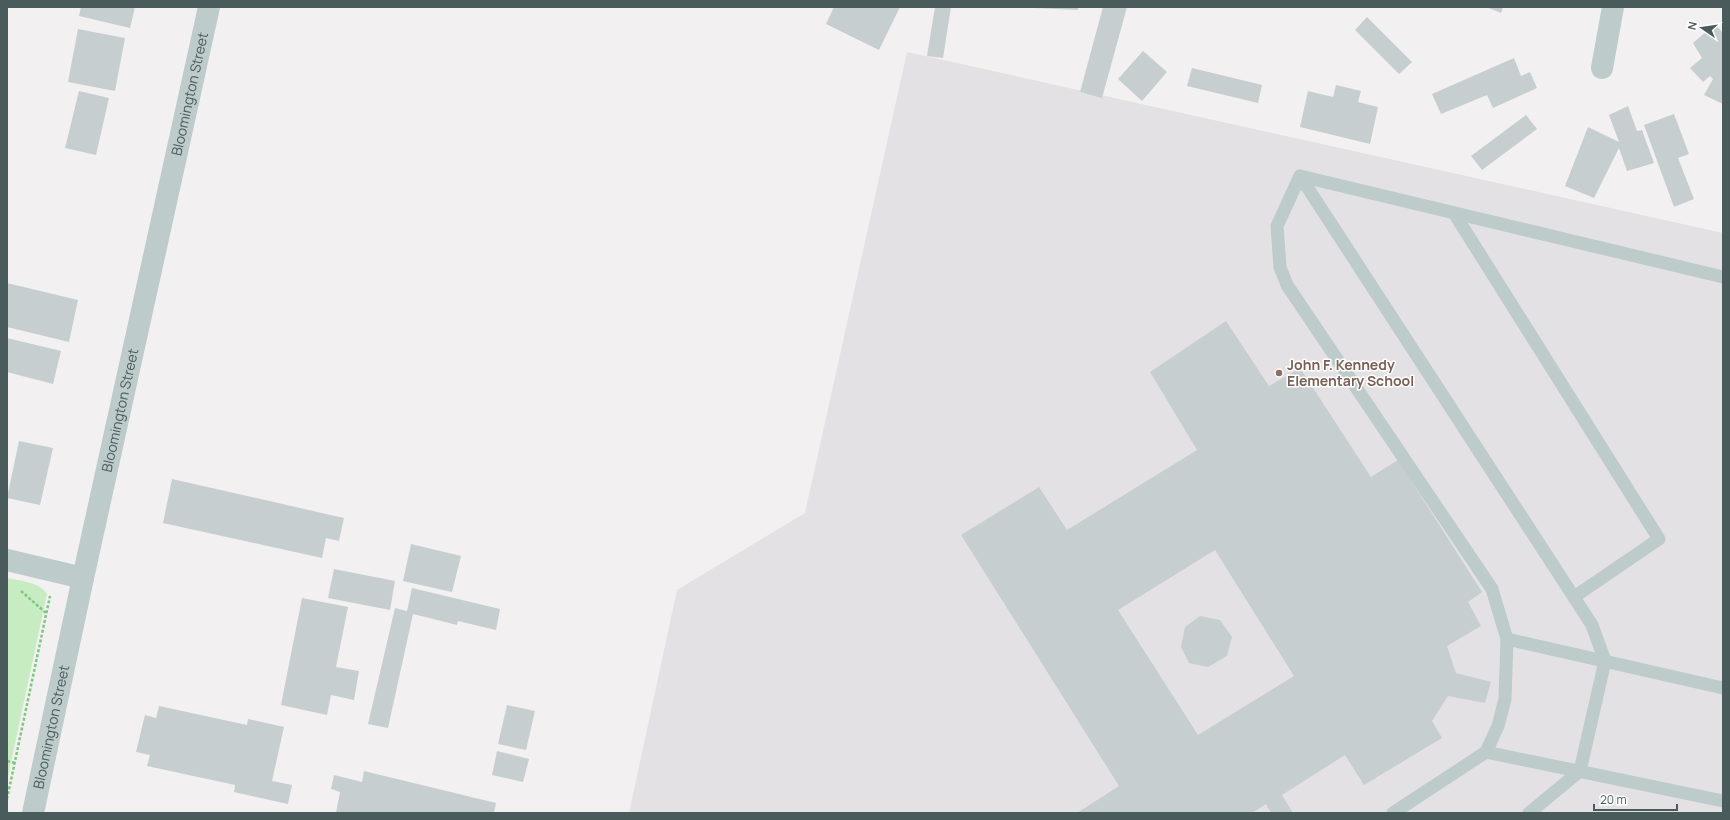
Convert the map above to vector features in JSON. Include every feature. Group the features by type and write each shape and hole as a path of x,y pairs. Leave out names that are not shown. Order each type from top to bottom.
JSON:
{"street":[{"name":"Bloomington Street","path":"33,813 83,578 209,7"},
{"path":"1602,68 1613,7"},
{"path":"7,560 83,578"}],"lane":[{"path":"1300,176 1723,277"},
{"path":"1300,176 1574,596 1592,625 1605,661 1580,771 1529,813"},
{"path":"1300,176 1277,226 1280,267 1287,285 1492,589 1508,639 1505,699 1498,726 1486,752 1393,813"},
{"path":"1454,212 1659,539 1574,596"},
{"path":"1508,639 1723,688"},
{"path":"1486,752 1723,801"}],"path":[{"path":"17,587 46,613"},
{"path":"7,800 50,595"},
{"path":"7,761 15,763"}],"shaded area":[{"name":"John F. Kennedy Elementary School","path":"907,52 1723,233 1723,813 629,813 677,590 805,513"}],"green space":[{"path":"7,578 35,584 47,594 7,781"}],"building":[{"path":"81,7 135,7 130,28 79,16"},
{"path":"834,7 900,7 879,50 826,24"},
{"path":"935,7 951,7 943,58 927,56"},
{"path":"1078,7 1078,10 1035,8"},
{"path":"1103,7 1127,7 1102,98 1080,92"},
{"path":"1486,7 1503,7 1501,13"},
{"path":"1367,17 1412,62 1399,74 1355,30"},
{"path":"1715,24 1723,33 1723,104 1704,95 1713,79 1710,76 1703,82 1690,68 1702,58 1693,43"},
{"path":"78,29 125,38 115,91 68,82"},
{"path":"1143,51 1167,72 1142,101 1118,79"},
{"path":"1514,58 1521,76 1530,72 1537,88 1493,108 1487,95 1441,114 1432,94"},
{"path":"1192,68 1262,85 1258,103 1187,86"},
{"path":"1336,85 1361,91 1358,102 1378,107 1370,144 1300,127 1308,91 1333,97"},
{"path":"79,91 109,98 96,155 65,148"},
{"path":"1628,106 1637,131 1642,130 1654,163 1627,171 1619,148 1594,198 1565,186 1588,127 1619,142 1609,115"},
{"path":"1674,114 1689,154 1678,158 1694,199 1674,207 1644,125"},
{"path":"1526,115 1537,129 1482,170 1471,156"},
{"path":"7,283 78,300 69,342 7,327"},
{"path":"1226,321 1269,386 1300,368 1371,477 1398,460 1482,592 1468,602 1481,626 1447,646 1456,673 1491,682 1485,703 1448,696 1432,721 1442,738 1364,785 1345,755 1282,795 1293,813 1271,813 1266,804 1252,813 1077,813 1119,786 961,535 1039,487 1067,530 1197,450 1150,372","holes":["1215,550 1294,676 1198,735 1118,610"]},
{"path":"7,338 61,351 53,384 7,372"},
{"path":"19,441 53,448 40,505 7,498"},
{"path":"172,479 344,518 339,541 326,538 322,558 163,523"},
{"path":"411,544 461,556 452,592 403,581"},
{"path":"334,569 395,581 390,610 328,598"},
{"path":"412,588 500,609 496,630 458,621 457,625 413,614 388,728 368,724 395,608 407,611"},
{"path":"302,598 348,607 336,667 359,671 354,700 331,695 327,715 281,705"},
{"path":"1200,616 1220,620 1232,637 1227,656 1208,667 1189,663 1181,647 1185,627"},
{"path":"507,705 535,711 526,750 498,744"},
{"path":"159,706 247,725 248,719 284,727 272,781 292,785 288,804 234,792 235,785 147,766 150,755 136,752 145,715 156,718"},
{"path":"497,751 529,759 523,782 492,775"},
{"path":"364,771 496,803 494,813 336,813 340,792 331,789 334,775 362,782"}],"place":[{"name":"John F. Kennedy Elementary School","path":"1279,373"}]}
